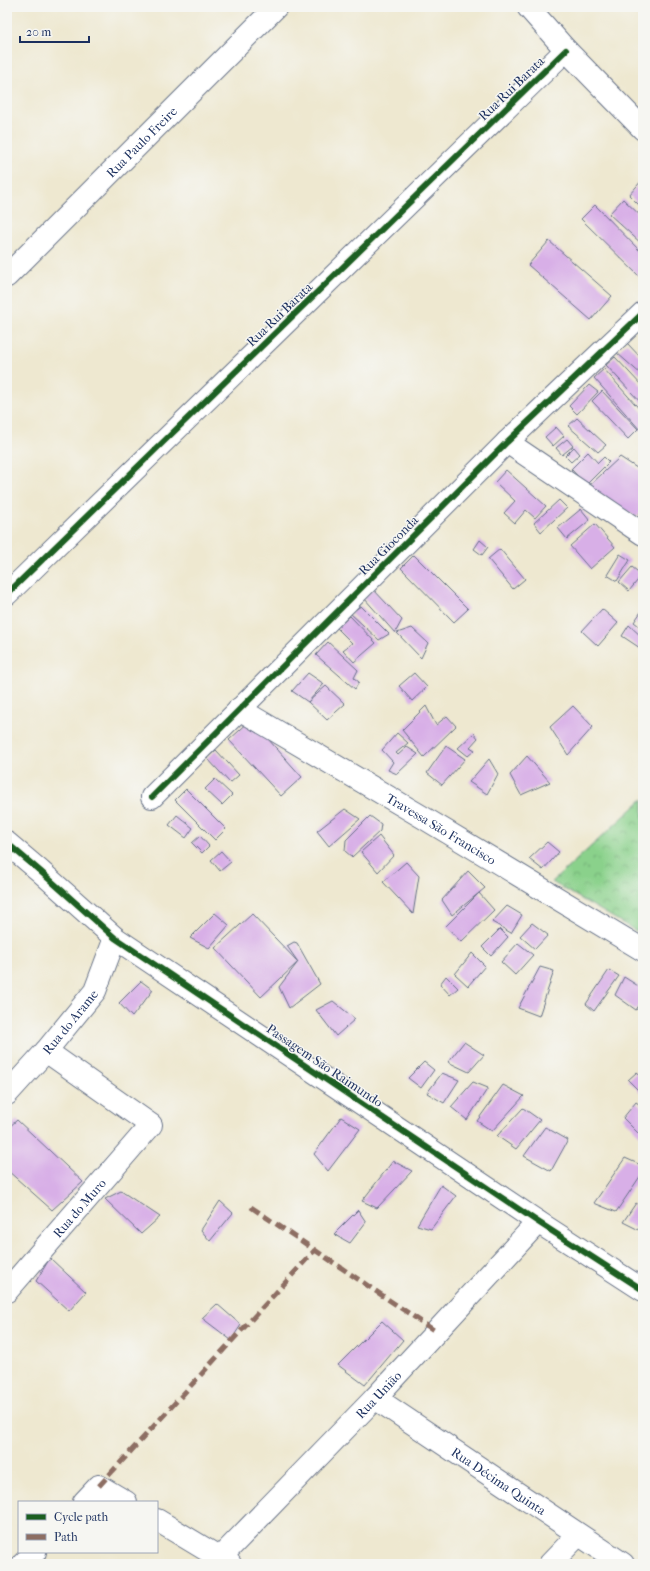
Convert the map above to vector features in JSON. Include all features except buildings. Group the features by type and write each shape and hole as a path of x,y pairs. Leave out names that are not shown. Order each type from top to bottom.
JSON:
{"street":[{"name":"Rua Paulo Freire","path":"7,276 276,7"},
{"path":"528,7 566,50 643,129"},
{"name":"Rua Rui Barata","path":"7,594 566,50"},
{"name":"Rua Gioconda","path":"152,797 506,442 643,313"},
{"path":"506,442 643,534"},
{"name":"Travessa São Francisco","path":"240,709 643,950"},
{"name":"Passagem São Raimundo","path":"7,843 115,938 538,1222 643,1290"},
{"name":"Rua do Arame","path":"7,1094 46,1051 95,991 115,938"},
{"name":"Rua do Muro","path":"7,1291 151,1125 46,1051"},
{"name":"Rua União","path":"221,1562 538,1222"},
{"name":"Rua Décima Quinta","path":"375,1398 623,1564"},
{"path":"85,1501 99,1486 124,1501"},
{"path":"158,1521 221,1562"},
{"path":"550,1564 578,1535"},
{"path":"23,1564 34,1553"}],"green space":[{"path":"643,799 643,935 552,882"}],"marked path":[{"path":"251,1207 435,1331"},
{"path":"99,1486 315,1250"}],"cycle path":[{"path":"7,594 566,50"},
{"path":"152,797 507,442 643,313"},
{"path":"7,843 115,938 538,1222 643,1290"}]}
